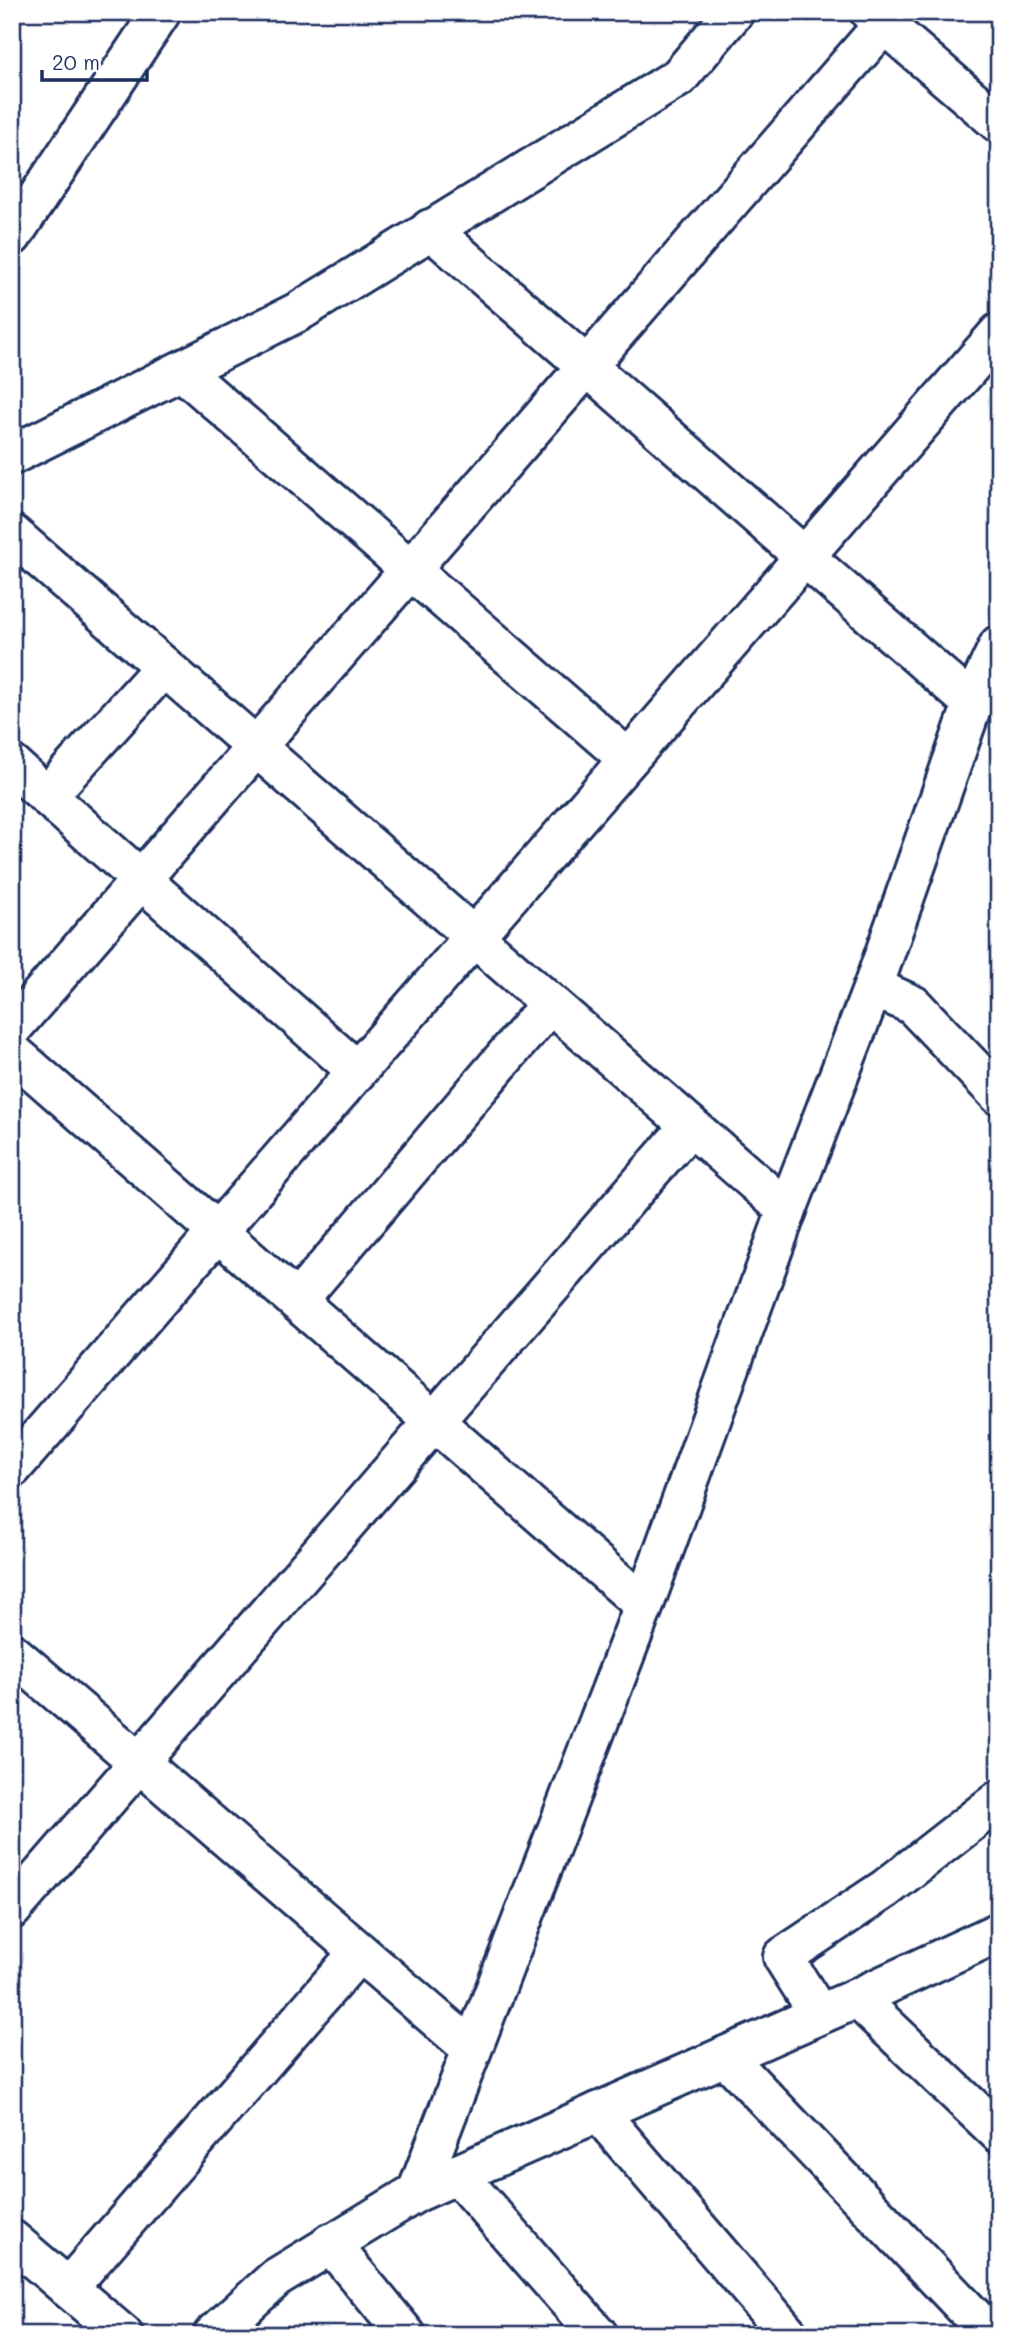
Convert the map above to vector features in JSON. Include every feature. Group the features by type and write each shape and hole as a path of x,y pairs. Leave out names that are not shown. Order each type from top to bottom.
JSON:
{"street":[{"path":"12,236 161,12"},
{"path":"12,455 298,312 679,77 734,12"},
{"path":"12,1028 586,366 877,18 999,123"},
{"path":"430,229 973,704"},
{"path":"12,1468 999,333"},
{"path":"182,371 628,759"},
{"path":"12,534 787,1210"},
{"path":"417,2192 644,1605 787,1210 873,986 973,704 999,645"},
{"path":"47,796 164,667"},
{"path":"12,765 357,1071"},
{"path":"873,986 914,1005 999,1095"},
{"path":"297,1301 550,1004"},
{"path":"12,1052 644,1605"},
{"path":"12,1909 436,1423 690,1126"},
{"path":"12,1653 472,2049"},
{"path":"819,2014 783,1957 886,1889 999,1800"},
{"path":"213,2335 275,2278 417,2192 857,1998 999,1932"},
{"path":"68,2288 359,1952"},
{"path":"857,1998 999,2133"},
{"path":"725,2056 991,2335"},
{"path":"598,2112 789,2335"},
{"path":"457,2174 598,2335"},
{"path":"12,2240 123,2335"},
{"path":"330,2243 406,2335"}]}
